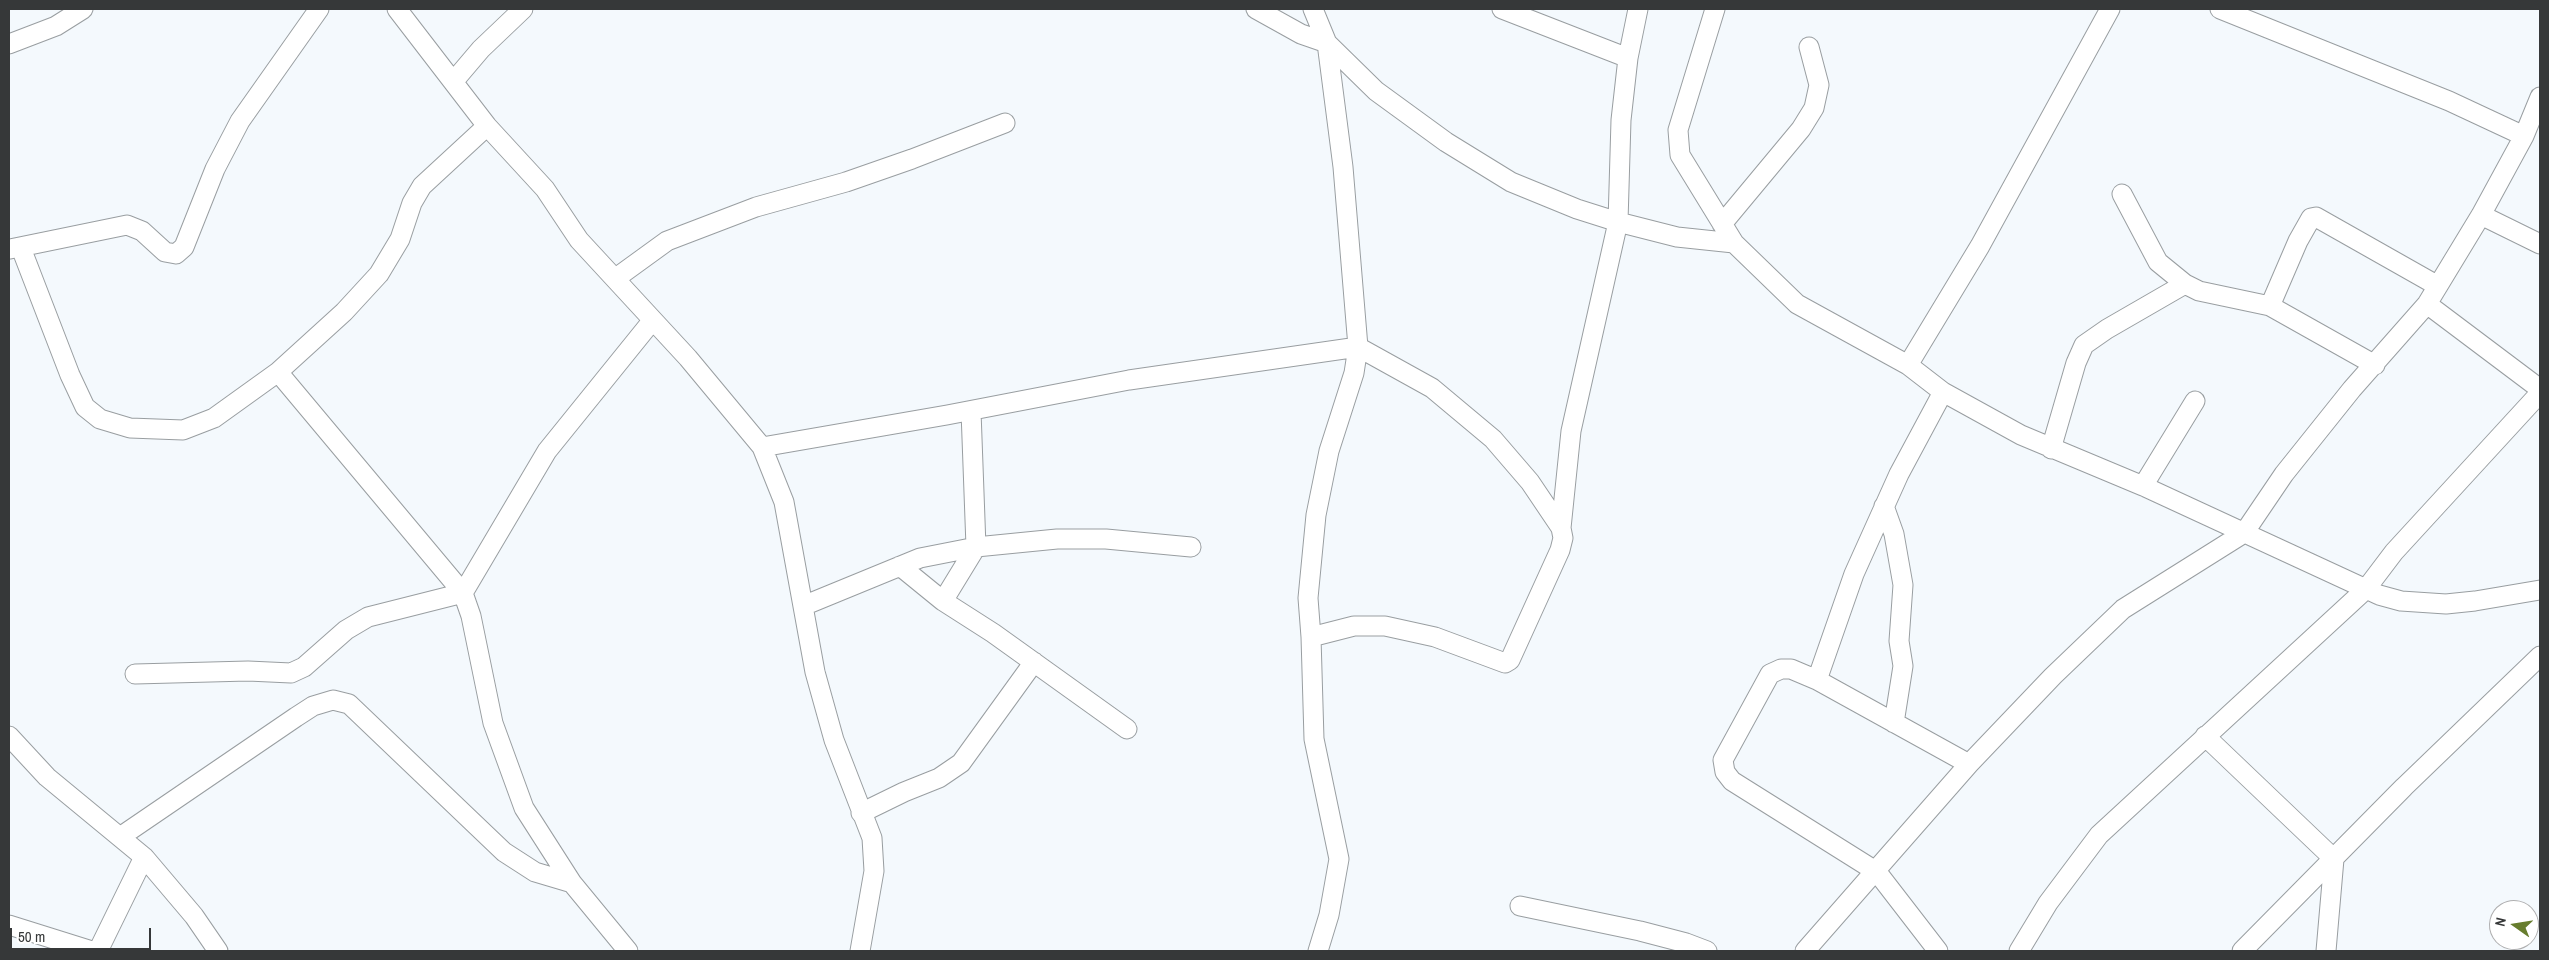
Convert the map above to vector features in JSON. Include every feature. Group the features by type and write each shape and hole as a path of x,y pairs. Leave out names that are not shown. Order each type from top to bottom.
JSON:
{"street":[{"path":"9,44 56,26 83,9"},
{"path":"319,9 240,121 215,169 184,247 176,254 165,252 142,230 127,225 15,249 85,407 100,419 130,428 183,430 214,418 278,372 344,312 378,274 400,239 412,203 422,186 487,126"},
{"path":"398,9 487,126 545,189 580,240 616,278 652,321 688,358 762,447 784,502 817,681 834,740 872,838 874,871 860,951"},
{"path":"454,82 481,49 523,9"},
{"path":"1256,9 1301,34 1326,43 1376,92 1446,142 1510,182 1577,209 1618,222 1677,237 1734,243"},
{"path":"1313,9 1326,43 1343,166 1358,347 1354,373 1330,451 1316,516 1308,598 1314,739 1339,859 1330,914 1318,951"},
{"path":"1311,637 1354,626 1385,626 1435,637 1505,663 1510,660 1560,550 1563,538 1561,528 1570,431 1618,222 1621,120 1628,58 1638,9"},
{"path":"1715,9 1678,130 1680,155 1734,243 1798,304 1908,365 1944,392 2021,435 2143,486 2379,596 2446,604 2540,590"},
{"path":"1908,365 1980,246 2110,9"},
{"path":"2220,9 2247,14 2524,136"},
{"path":"1508,10 1628,58"},
{"path":"1722,224 1801,129 1814,108 1819,85 1809,47"},
{"path":"1805,951 1877,872 1969,764 2053,676 2123,609 2244,533 2284,474 2427,304 2481,215 2524,136 2540,97"},
{"path":"616,278 667,240 756,207 846,182 1005,123"},
{"path":"2122,194 2158,262 2185,284 2199,291 2270,306 2375,365"},
{"path":"2481,215 2540,244"},
{"path":"2270,306 2298,241 2311,218 2316,217 2438,286"},
{"path":"2051,449 2076,363 2084,345 2107,328 2185,284"},
{"path":"2019,951 2048,904 2099,835 2366,589 2426,516 2540,391 2427,304"},
{"path":"135,674 248,671 291,673 304,667 346,630 368,618 463,593 547,452 652,321"},
{"path":"762,447 971,411 1130,380 1358,347 1432,388 1493,438 1530,482 1561,528"},
{"path":"278,372 463,593 471,616 493,723 524,808 572,883 628,951"},
{"path":"1817,680 1854,574 1884,506 1944,392"},
{"path":"2143,486 2195,401"},
{"path":"943,601 976,547 971,411"},
{"path":"1884,506 1894,534 1903,585 1899,641 1903,666 1894,723"},
{"path":"802,606 920,558 976,547 1067,539 1138,541 1191,547"},
{"path":"900,566 943,601 1034,662 1127,730"},
{"path":"2242,951 2404,787 2540,656"},
{"path":"861,812 939,778 961,763 1034,662"},
{"path":"1938,951 1877,872 1732,781 1725,772 1723,760 1770,674 1780,669 1791,669 1817,680 1969,764"},
{"path":"120,837 313,706 333,700 349,704 504,852 534,872 572,883"},
{"path":"9,736 47,777 144,857 194,916 218,951"},
{"path":"2205,736 2334,858"},
{"path":"98,951 144,857"},
{"path":"2326,951 2334,858"},
{"path":"1520,906 1640,931 1686,943 1707,951"},
{"path":"9,925 92,951"}]}
